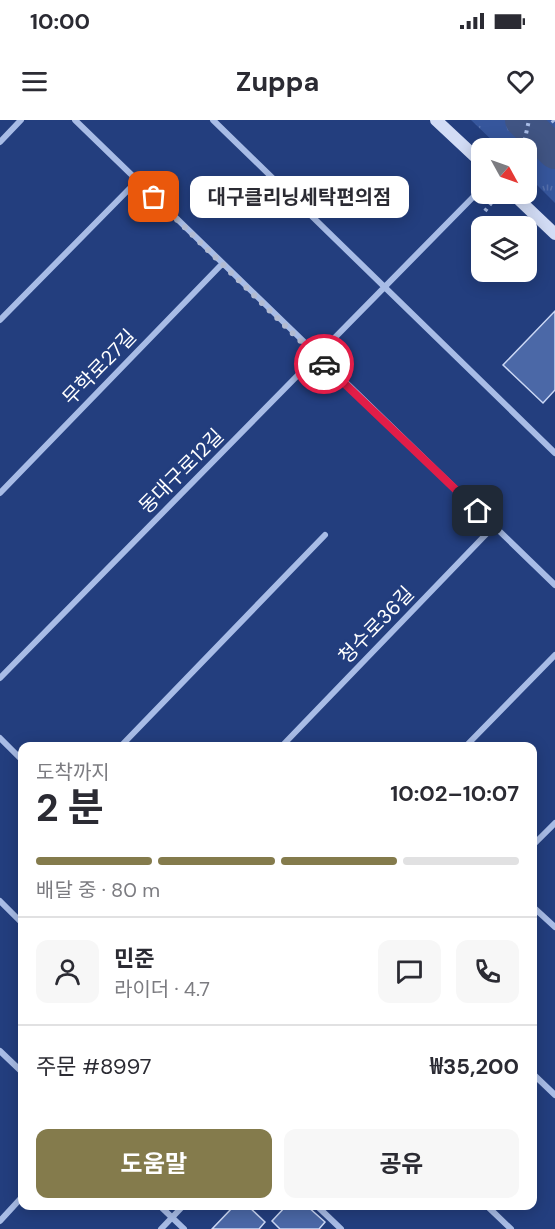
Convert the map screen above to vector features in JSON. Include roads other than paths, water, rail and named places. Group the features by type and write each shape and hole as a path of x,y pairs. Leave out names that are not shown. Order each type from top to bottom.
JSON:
{"main road":[{"path":"436,120 471,153"},
{"path":"524,204 555,234"}],"street":[{"path":"0,142 21,120"},
{"path":"75,120 316,357 555,585"},
{"path":"213,120 555,453"},
{"path":"0,320 137,181"},
{"name":"동대구로12길","path":"0,678 471,199"},
{"name":"무학로27길","path":"0,494 222,264"},
{"name":"청수로36길","path":"286,742 494,526"},
{"path":"125,742 325,535"},
{"path":"470,742 555,655"},
{"path":"0,738 18,756"},
{"path":"537,841 555,823"},
{"path":"0,901 18,919"},
{"path":"537,911 555,927"},
{"path":"0,1051 18,1068"},
{"path":"537,1078 555,1095"},
{"path":"0,1221 18,1201"},
{"path":"164,1210 184,1229"},
{"path":"161,1229 179,1210"},
{"path":"321,1210 341,1229"},
{"path":"491,1210 511,1229"}],"waterway":[{"path":"522,120 555,152"}],"place":[{"name":"대구클리닝세탁편의점","path":"154,197"}]}
